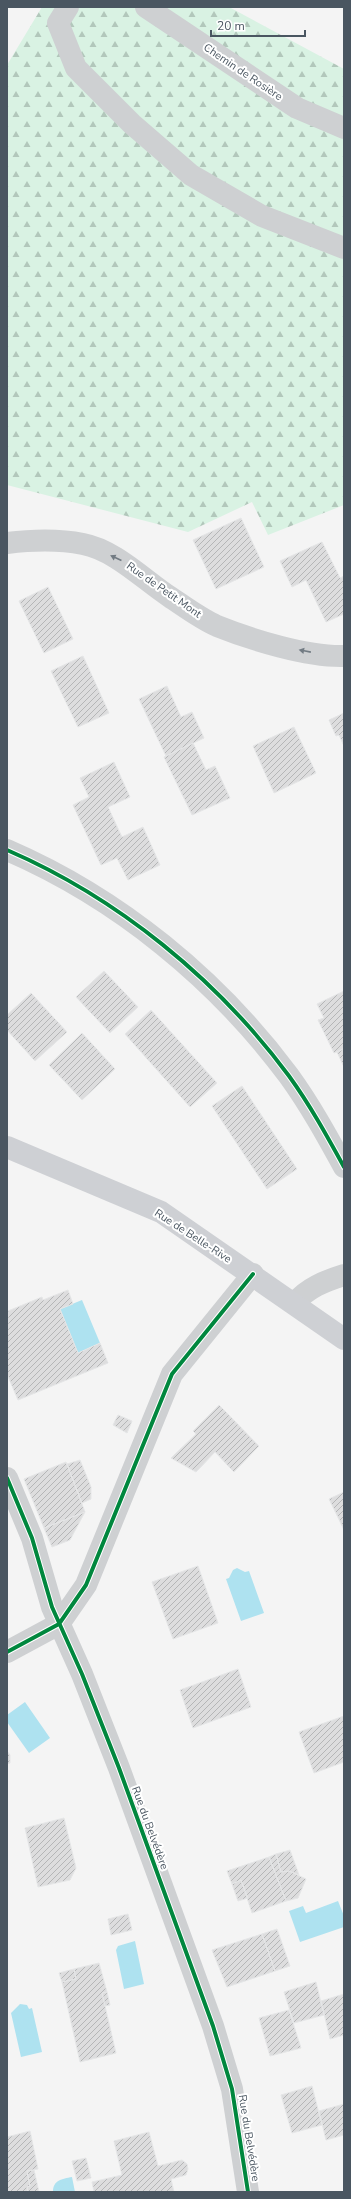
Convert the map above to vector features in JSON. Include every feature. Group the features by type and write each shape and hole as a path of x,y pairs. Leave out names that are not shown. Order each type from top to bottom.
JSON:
{"street":[{"path":"68,7 58,23 76,68 132,124 191,175 262,216 344,248"},
{"name":"Chemin de Rosière","path":"146,7 297,108 344,128"},
{"name":"Rue de Petit Mont","path":"7,543 37,539 84,544 122,561 170,597 216,625 274,645 332,656 344,656"},
{"path":"7,850 42,865 102,899 174,953 232,1009 289,1076 344,1167"},
{"name":"Rue de Belle-Rive","path":"7,1147 161,1212 295,1303 344,1339"},
{"path":"7,1652 59,1624 86,1585 172,1374 253,1274"},
{"path":"295,1303 303,1293 329,1280 344,1275"},
{"name":"Rue du Belvédère","path":"7,1478 32,1538 59,1624 82,1674 119,1768 213,2026 232,2089 248,2192"}],"green space":[{"path":"42,7 229,7 344,69 344,505 268,535 252,502 188,532 7,485 7,65"}],"water":[{"path":"82,1300 100,1343 78,1353 60,1309"},
{"path":"237,1568 245,1572 249,1571 264,1613 241,1621 226,1579 229,1578 233,1570"},
{"path":"25,1702 50,1738 29,1753 7,1722 7,1715"},
{"path":"338,1901 344,1916 344,1927 300,1942 289,1911 303,1906 306,1913"},
{"path":"135,1941 144,1984 124,1989 116,1950 118,1946"},
{"path":"20,2004 27,2005 29,2009 32,2008 42,2052 21,2057 11,2013"},
{"path":"72,2177 75,2192 53,2192 53,2188 56,2183 62,2179"}],"building":[{"path":"241,518 264,567 216,589 193,540"},
{"path":"322,542 340,578 344,576 344,614 326,622 306,580 292,587 280,561"},
{"path":"48,587 73,639 44,653 19,601"},
{"path":"83,656 109,713 78,727 51,671"},
{"path":"167,686 181,717 192,712 204,738 166,756 139,699"},
{"path":"344,713 344,746 339,735 336,736 329,720"},
{"path":"294,727 316,773 274,793 253,746"},
{"path":"193,743 206,770 215,766 230,798 192,815 164,757"},
{"path":"114,762 130,797 108,807 122,837 143,827 160,865 128,880 117,858 101,865 73,805 89,797 80,778"},
{"path":"104,971 138,1007 110,1033 76,997"},
{"path":"344,991 344,1049 334,1053 318,1020 324,1018 317,1004"},
{"path":"31,993 67,1032 35,1061 7,1030 7,1015"},
{"path":"151,1010 217,1083 190,1107 125,1034"},
{"path":"82,1033 115,1069 82,1100 49,1065"},
{"path":"344,1048 344,1067 337,1052"},
{"path":"242,1086 297,1169 267,1189 212,1106"},
{"path":"68,1290 73,1304 60,1309 78,1353 100,1343 108,1363 18,1400 7,1374 8,1311 42,1297 43,1300"},
{"path":"219,1405 259,1446 234,1472 215,1452 196,1472 171,1458 196,1434 193,1431"},
{"path":"118,1415 132,1421 127,1433 113,1425"},
{"path":"80,1460 91,1487 91,1499 82,1503 67,1464"},
{"path":"66,1462 85,1512 44,1528 24,1479"},
{"path":"344,1492 344,1530 329,1499"},
{"path":"85,1512 70,1540 52,1547 44,1528"},
{"path":"198,1566 218,1623 173,1639 152,1582"},
{"path":"238,1669 251,1707 193,1728 180,1690"},
{"path":"344,1716 344,1762 314,1773 299,1732"},
{"path":"7,1751 10,1755 10,1763 7,1764"},
{"path":"64,1818 76,1868 70,1880 38,1887 25,1828"},
{"path":"290,1850 299,1875 289,1871 281,1872 276,1854"},
{"path":"276,1854 281,1872 289,1871 306,1879 298,1898 286,1901 269,1857"},
{"path":"269,1857 286,1901 252,1913 241,1880 232,1884 227,1871"},
{"path":"241,1880 248,1898 238,1901 232,1884"},
{"path":"128,1914 132,1930 111,1935 108,1919"},
{"path":"277,1929 290,1966 275,1971 262,1934"},
{"path":"262,1934 275,1971 227,1987 212,1950"},
{"path":"99,1963 107,1992 102,1993 116,2053 80,2062 62,1982 76,1979 74,1969"},
{"path":"74,1969 76,1979 62,1982 59,1973"},
{"path":"316,1982 324,2015 294,2023 284,1992"},
{"path":"107,1992 110,2005 105,2006 102,1993"},
{"path":"344,1994 344,2035 330,2039 321,2001"},
{"path":"289,2010 301,2048 270,2056 259,2018"},
{"path":"312,2086 322,2125 292,2133 281,2095"},
{"path":"344,2104 344,2135 326,2140 319,2111"},
{"path":"30,2131 38,2169 27,2171 30,2186 27,2187 28,2192 7,2192 7,2137"},
{"path":"149,2132 158,2166 182,2160 187,2164 188,2169 186,2175 171,2179 174,2192 94,2192 92,2182 122,2175 114,2141"},
{"path":"86,2158 91,2178 77,2181 72,2161"},
{"path":"34,2170 39,2192 28,2192 27,2187 30,2186 27,2171"}],"cycle path":[{"path":"7,850 88,892 126,917 163,945 197,975 261,1040 289,1076 325,1132 344,1167"},
{"path":"7,1652 59,1624 86,1585 172,1374 253,1274"},
{"path":"7,1478 32,1538 52,1607 82,1674 119,1768 213,2026 232,2089 248,2192"}]}
